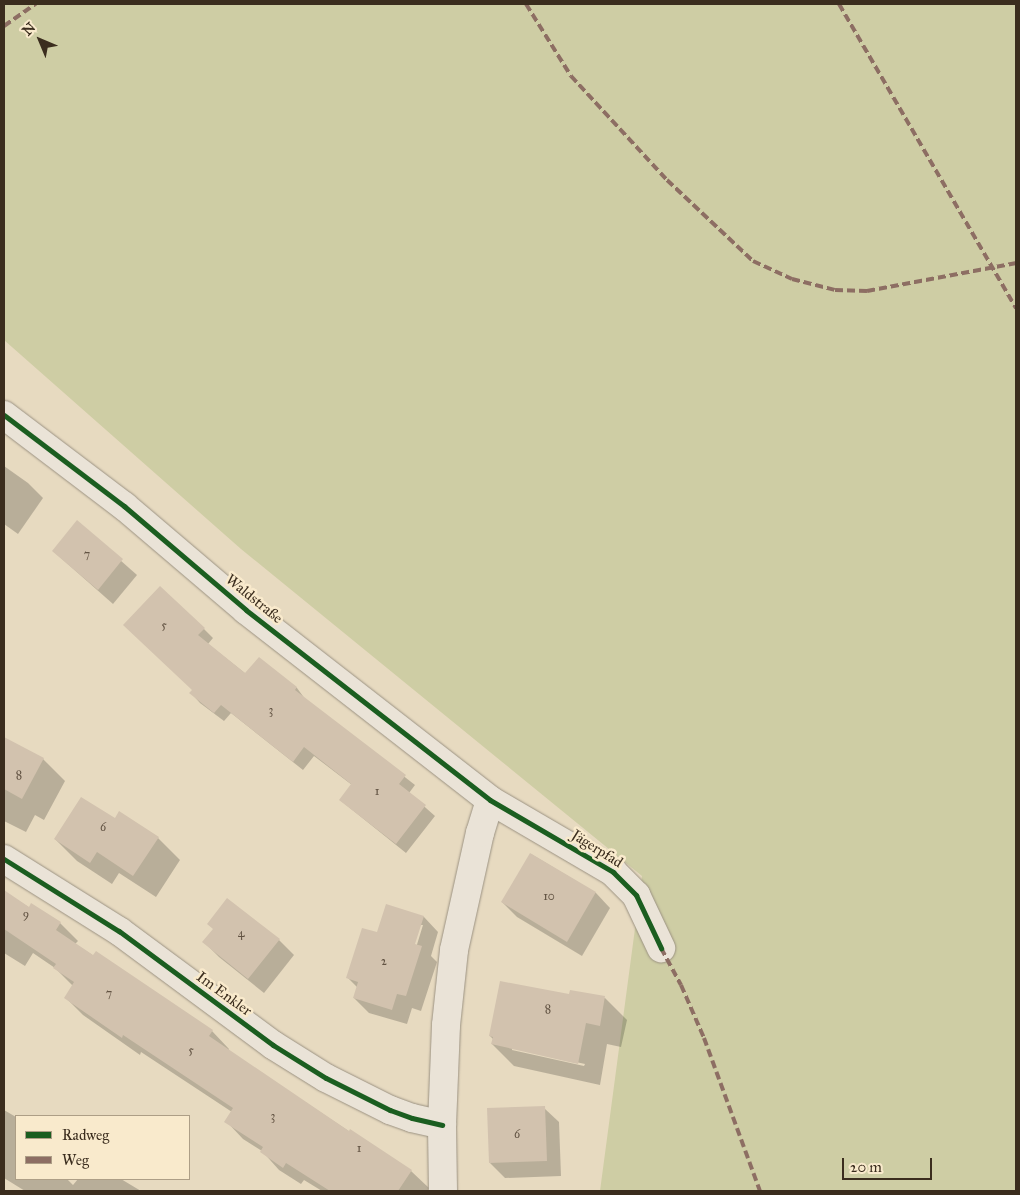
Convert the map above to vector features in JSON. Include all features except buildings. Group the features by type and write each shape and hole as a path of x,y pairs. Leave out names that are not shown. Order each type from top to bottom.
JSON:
{"street":[{"name":"Waldstraße","path":"4,415 124,506 246,610 490,800"},
{"name":"Jägerpfad","path":"490,800 619,877 636,895 661,948"},
{"path":"443,1191 442,1125 446,1025 454,950 480,833 490,800"},
{"name":"Im Enkler","path":"4,859 119,931 274,1045 326,1078 390,1110 442,1125"}],"green space":[{"path":"4,4 1016,4 1016,1191 600,1191 642,876 241,549 4,340"}],"marked path":[{"path":"4,26 36,4"},
{"path":"526,4 571,76 667,180 753,261 792,279 835,290 867,291 1016,263"},
{"path":"839,4 1016,308"},
{"path":"661,948 681,985 704,1038 760,1191"}],"cycle path":[{"path":"4,415 124,506 246,610 490,800 613,872 636,895 661,948"},
{"path":"4,859 119,931 273,1045 326,1078 390,1110 412,1118 442,1125"}]}
